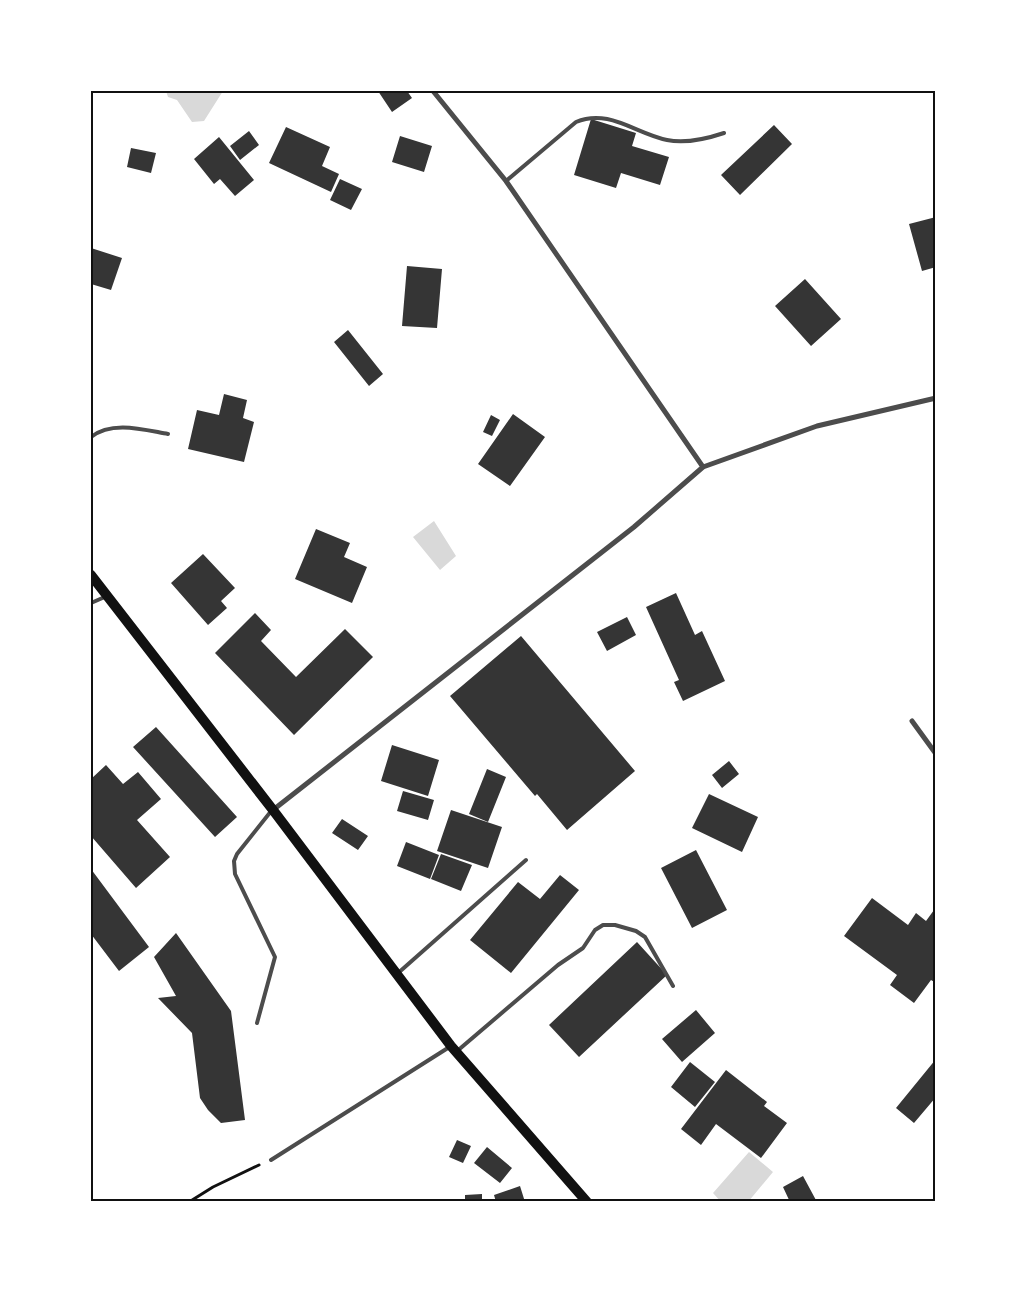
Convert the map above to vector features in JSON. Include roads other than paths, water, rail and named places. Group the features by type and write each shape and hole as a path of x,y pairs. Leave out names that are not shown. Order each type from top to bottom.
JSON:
{"main road":[{"path":"91,575 273,810 453,1049 587,1202"}],"street":[{"path":"433,91 506,181 703,467"},
{"path":"273,810 634,527 703,467 817,426 936,398"},
{"path":"912,721 936,754"}],"lane":[{"path":"506,181 576,122 588,117 610,119 668,140 701,141 724,133"},
{"path":"91,437 110,428 130,428 168,434"},
{"path":"91,603 107,596"},
{"path":"257,1023 275,957 235,874 234,861 237,854 273,810"},
{"path":"397,974 526,860"},
{"path":"271,1160 453,1049 558,965 583,948 595,930 603,925 614,925 636,931 645,938 673,986"}]}
